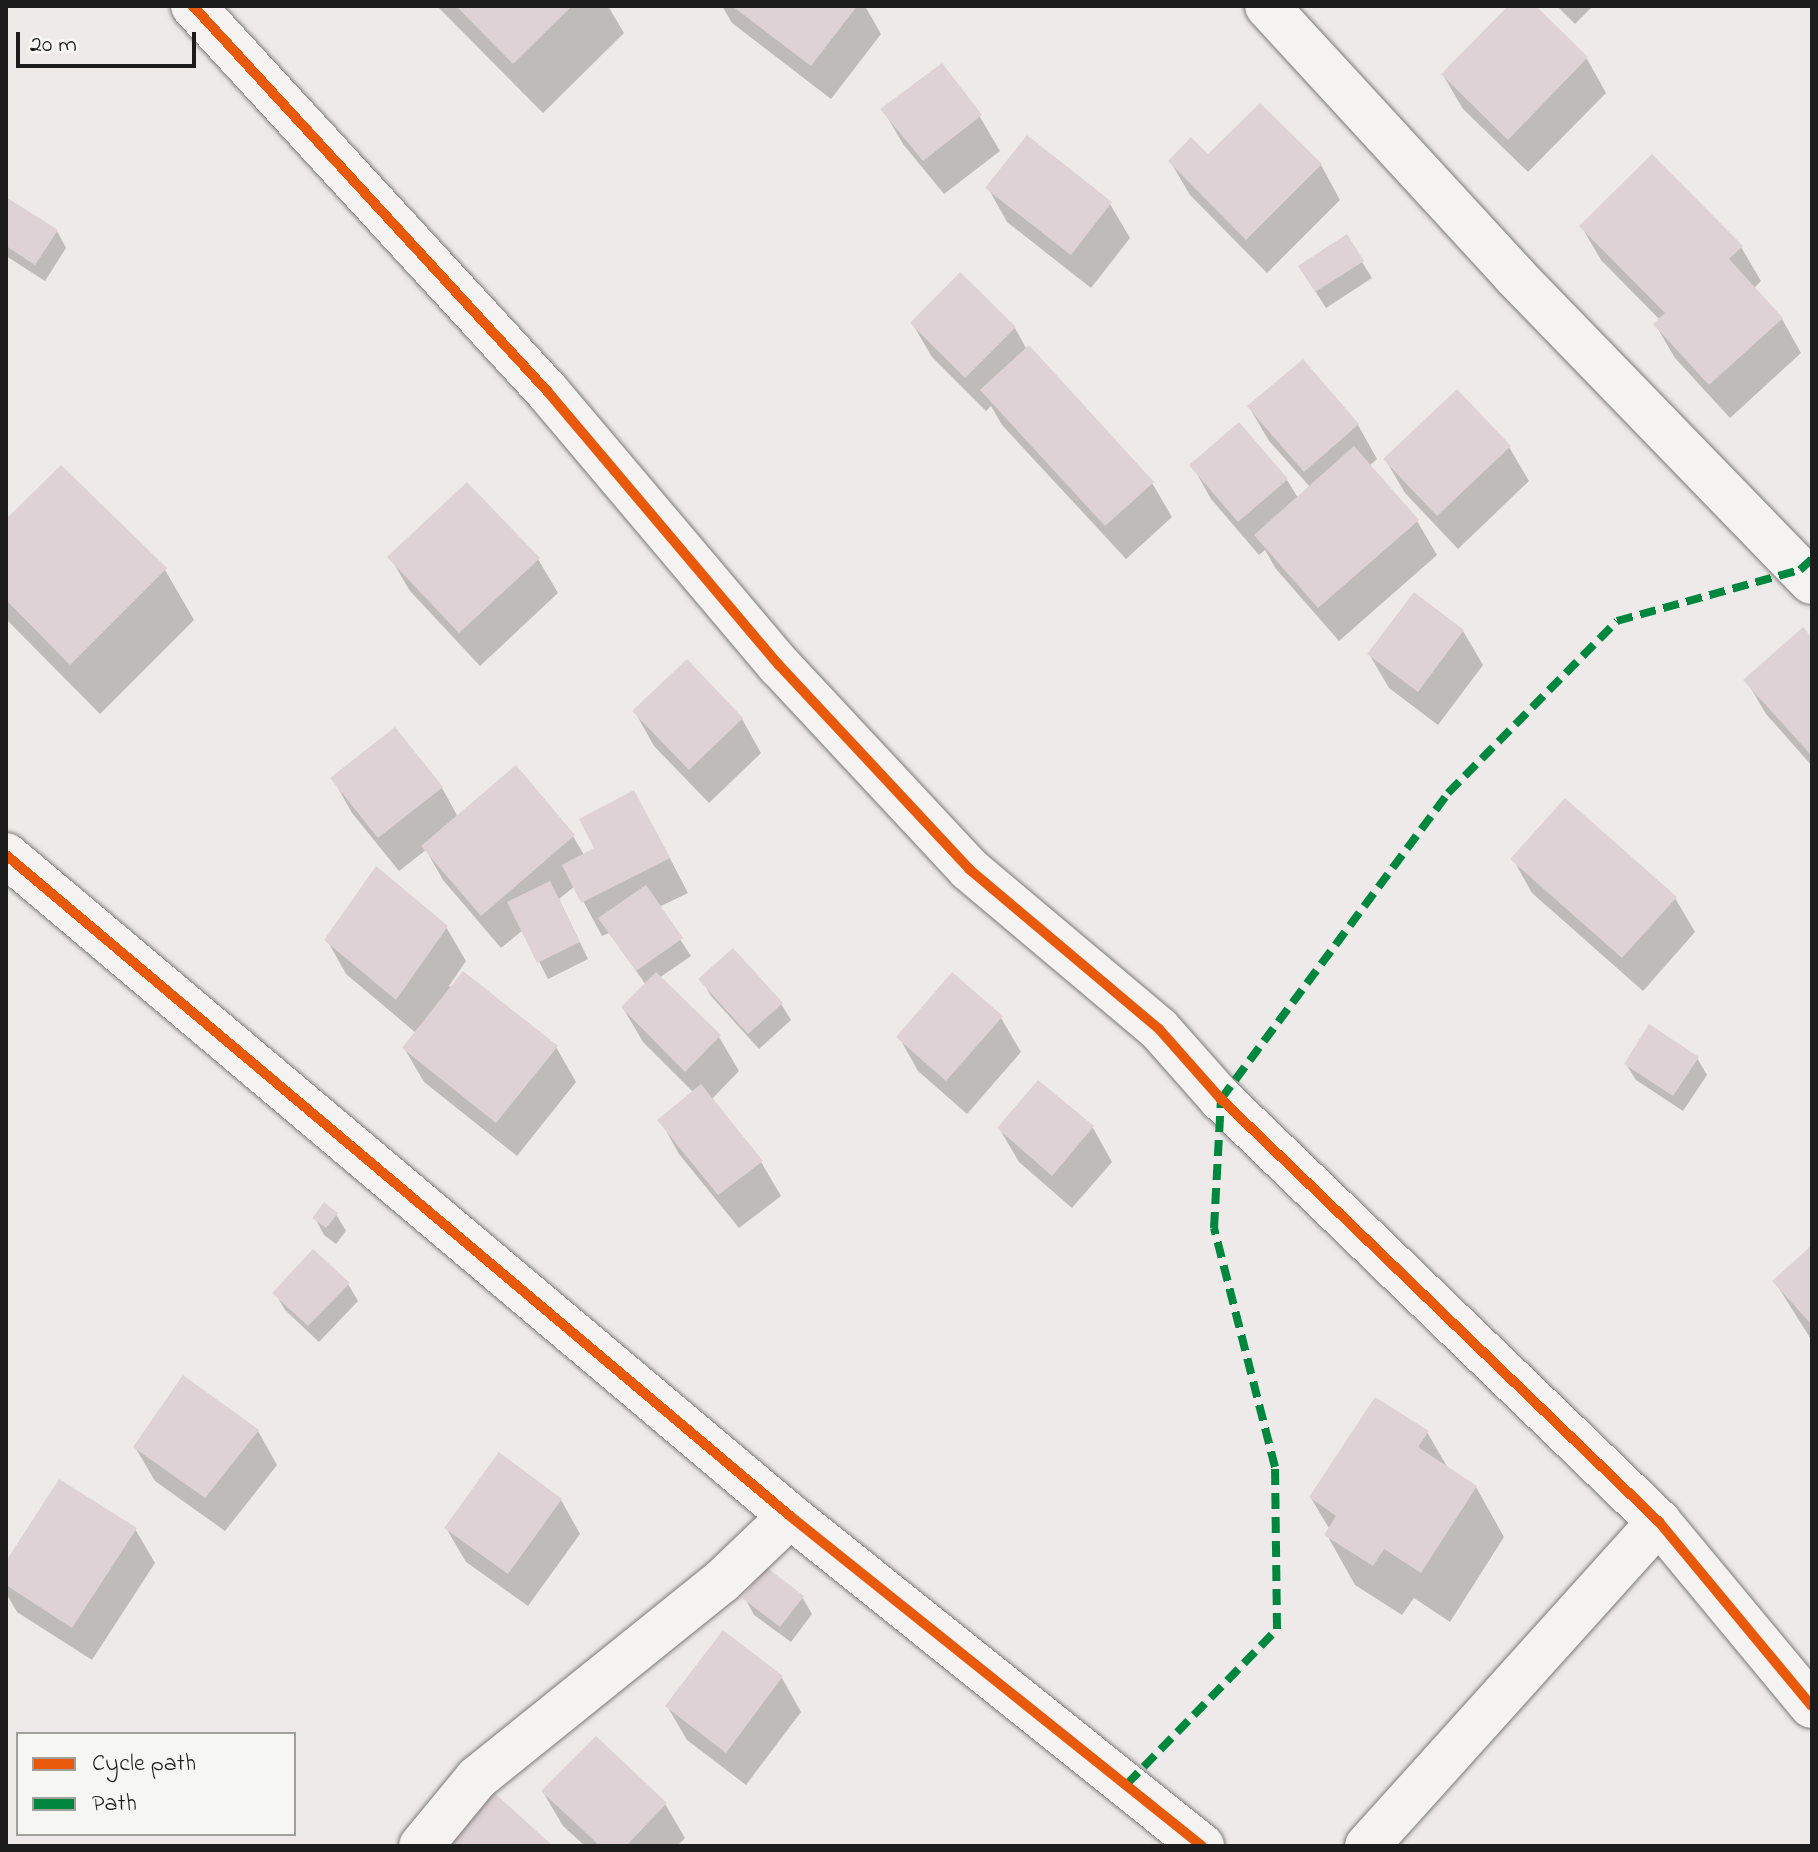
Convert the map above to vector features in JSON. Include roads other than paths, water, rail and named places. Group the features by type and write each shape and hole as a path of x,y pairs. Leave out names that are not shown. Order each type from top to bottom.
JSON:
{"street":[{"path":"193,6 548,392 779,665 969,869 1159,1029 1221,1099 1659,1522 1812,1706"},
{"path":"1267,6 1515,276 1812,582"},
{"path":"6,855 790,1516 1202,1846"},
{"path":"421,1846 477,1778 722,1581 790,1516"},
{"path":"1367,1846 1659,1522"}]}
